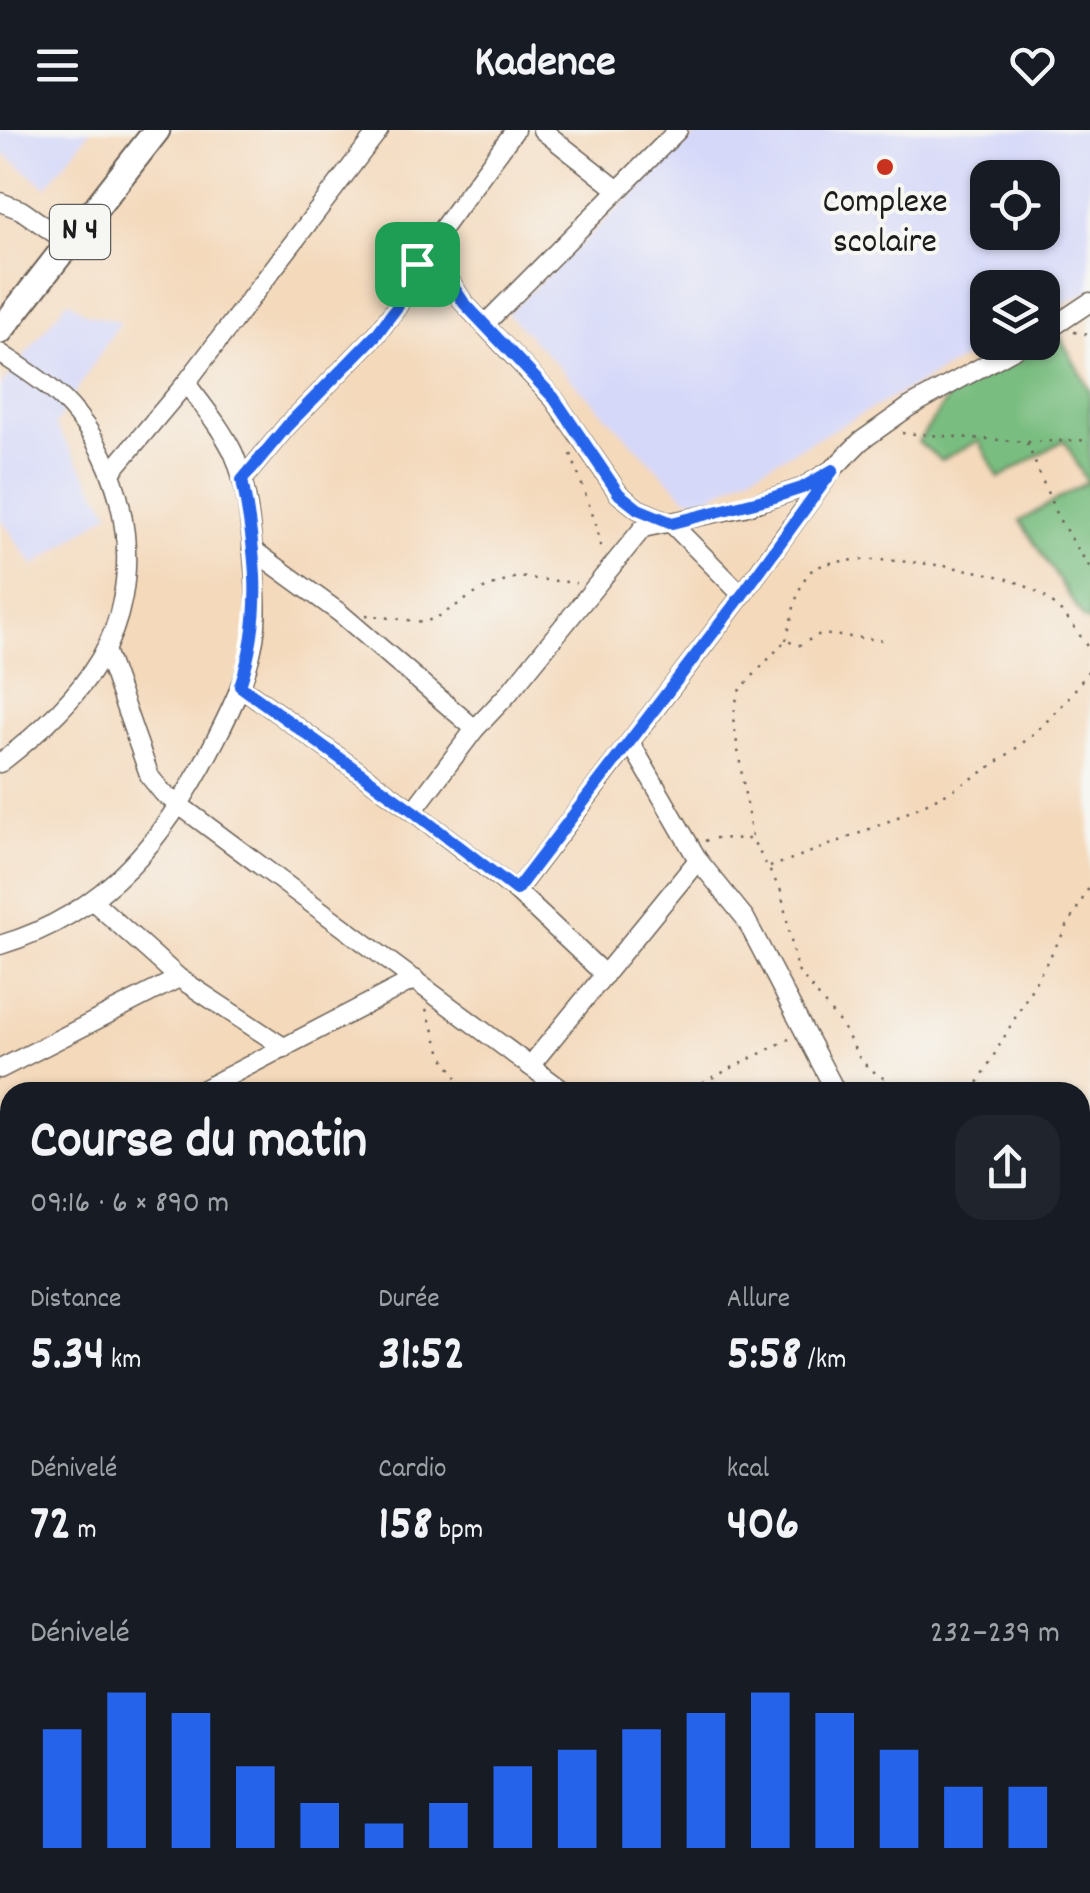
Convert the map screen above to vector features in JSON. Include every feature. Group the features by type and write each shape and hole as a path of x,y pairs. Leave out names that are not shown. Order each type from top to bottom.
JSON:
{"highway":[{"name":"N 4","path":"0,332 157,130"}],"street":[{"path":"112,470 186,383 379,130"},
{"path":"242,480 287,426 376,335 397,307 428,248 516,130"},
{"path":"542,130 617,189"},
{"path":"486,323 678,130"},
{"path":"0,202 21,210 70,244"},
{"path":"428,248 464,303 554,398 619,494 638,509 672,523 742,595"},
{"path":"1060,322 1090,302"},
{"path":"0,353 60,397 76,414 112,470 122,521 124,572 118,613 105,650 49,721 0,763"},
{"path":"516,890 833,470 862,441 909,407 994,360"},
{"path":"0,945 34,933 92,901 150,847 180,806 240,686 256,627 252,549 242,480 234,455 212,414 186,383"},
{"path":"413,811 475,729 643,528 771,498 802,488 833,470"},
{"path":"252,549 340,613 475,729"},
{"path":"105,650 150,777 180,806 552,1082"},
{"path":"240,686 516,890 605,975"},
{"path":"630,742 698,860 745,918 831,1082"},
{"path":"530,1066 698,860"},
{"path":"92,901 180,978 285,1048"},
{"path":"0,1069 180,978"},
{"path":"218,1082 415,979"}],"path":[{"path":"894,432 1027,442 1090,440"},
{"path":"1027,442 1057,516 1090,568"},
{"path":"570,452 597,527 602,554"},
{"path":"891,1082 862,1062 843,1027 797,970 781,891 752,839 734,718 738,692 786,640 798,594 809,572 826,564 853,560 919,563 1010,580 1046,598 1070,621 1090,651"},
{"path":"340,613 424,622 481,590 517,577 596,587"},
{"path":"786,640 798,646 820,634 882,640"},
{"path":"768,868 878,827 979,773 1037,732 1090,668"},
{"path":"698,860 708,839 752,839"},
{"path":"979,1082 1090,886"},
{"path":"426,1010 444,1056 460,1082"},
{"path":"704,1082 804,1032"}],"shaded area":[{"path":"0,130 91,130 46,187 0,151"},
{"path":"702,130 1090,130 1090,290 1060,306 1060,270 970,270 970,355 703,500 685,497 507,313"},
{"path":"68,300 87,314 120,322 55,425 110,512 34,566 0,517 0,387"}],"green space":[{"path":"1060,336 1090,391 1090,622 1084,619 1020,521 1087,482 1064,440 999,478 979,441 941,460 918,442 964,374 990,360 1060,360"}],"place":[{"name":"Complexe scolaire","path":"885,167"}],"route":[{"path":"428,248 464,303 554,398 619,494 638,509 672,523 744,507 802,488 833,470 516,890 240,686 256,627 254,560 242,480 346,362 376,335 397,307 417,264 428,248"}]}
